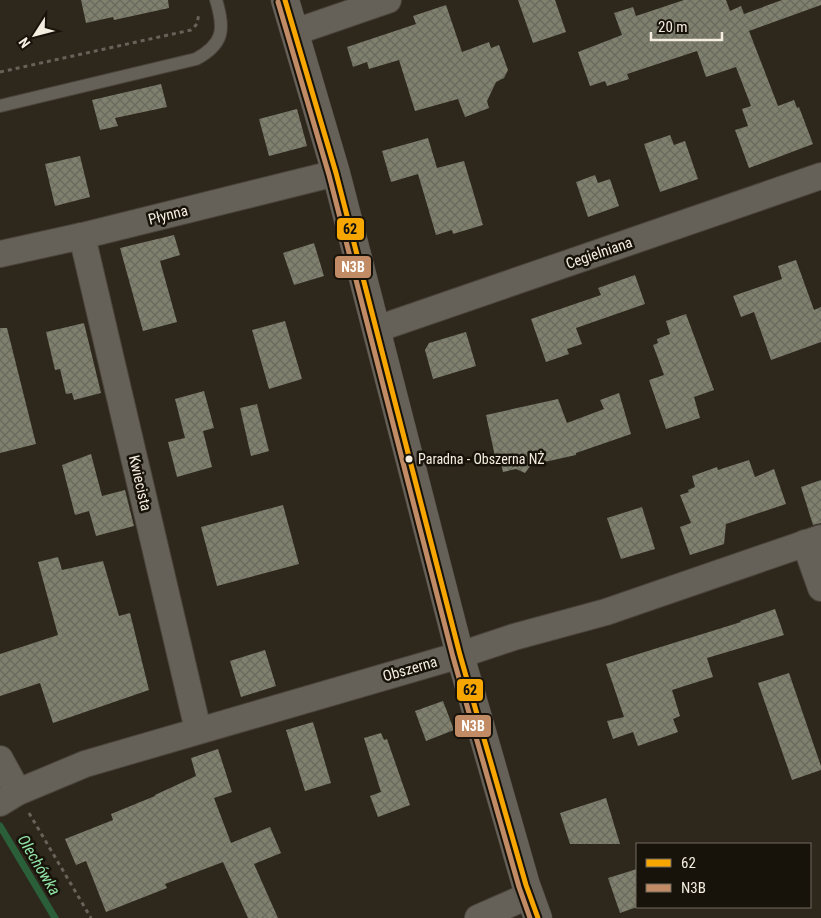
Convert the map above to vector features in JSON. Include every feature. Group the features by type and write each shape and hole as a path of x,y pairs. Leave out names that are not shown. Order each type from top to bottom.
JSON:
{"street":[{"path":"285,0 336,173 460,655 534,907 478,918"},
{"path":"295,32 388,0"},
{"name":"Płynna","path":"0,254 82,236 336,173"},
{"name":"Cegielniana","path":"377,329 821,176"},
{"name":"Kwiecista","path":"82,236 198,730"},
{"path":"813,540 821,588"},
{"name":"Obszerna","path":"8,798 52,776 85,764 606,612 813,540"},
{"path":"0,759 8,798"}],"lane":[{"path":"0,106 196,59 214,48 221,34 222,18 216,0"}],"path":[{"path":"0,72 191,30 197,24 199,9"},
{"path":"8,798 90,918"}],"building":[{"path":"81,0 168,0 169,8 114,20 113,17 86,23"},
{"path":"518,0 555,0 566,32 533,43"},
{"path":"684,0 726,0 730,11 741,6 744,14 782,0 821,0 821,5 749,31 778,106 794,100 797,108 799,107 813,144 749,168 735,130 748,126 742,109 751,106 736,67 706,77 697,51 627,74 629,79 607,86 605,81 590,86 578,52 622,35 614,13 633,7 636,16"},
{"path":"446,5 462,52 489,42 491,48 499,45 508,70 504,78 496,82 487,101 489,108 465,117 458,99 415,111 399,60 369,69 367,62 353,67 347,47 416,24 413,16"},
{"path":"161,84 167,107 115,118 118,126 100,130 92,100"},
{"path":"297,109 307,146 269,156 259,119"},
{"path":"670,135 674,145 685,141 698,179 660,192 644,144"},
{"path":"428,138 437,168 464,161 483,225 453,234 452,230 436,235 418,174 391,182 382,151"},
{"path":"80,156 90,197 55,206 45,164"},
{"path":"595,175 598,183 610,179 619,206 588,217 576,182"},
{"path":"174,235 180,255 160,261 177,322 143,331 120,248"},
{"path":"314,243 324,276 294,285 283,253"},
{"path":"796,260 814,310 821,307 821,342 771,360 754,312 741,317 733,296 782,279 778,266"},
{"path":"635,275 645,304 576,328 582,344 567,349 569,354 546,362 531,319 601,295 598,288"},
{"path":"686,314 714,390 694,397 700,418 666,429 649,380 664,375 653,345 658,343 657,339 670,334 666,321"},
{"path":"285,321 302,379 269,389 252,330"},
{"path":"84,323 101,393 74,400 72,393 66,394 60,369 55,370 46,332"},
{"path":"0,328 7,328 36,444 0,453"},
{"path":"466,332 476,366 433,379 425,350 429,343"},
{"path":"204,391 214,428 203,431 212,467 177,477 168,442 185,438 175,399"},
{"path":"619,393 631,434 576,453 576,455 531,465 525,473 516,469 503,472 500,460 496,461 486,415 558,399 567,423 604,409 600,400"},
{"path":"257,404 269,451 251,456 240,408"},
{"path":"91,454 102,496 125,490 134,526 96,536 89,511 75,515 62,465"},
{"path":"749,460 755,477 774,469 786,504 726,524 724,544 690,555 680,527 691,523 680,495 689,492 688,490 695,487 692,476 717,467 718,470"},
{"path":"821,480 821,523 813,525 801,487"},
{"path":"283,505 299,564 217,586 201,527"},
{"path":"642,507 655,549 621,559 607,518"},
{"path":"58,557 62,570 103,561 119,616 130,613 149,690 53,723 40,683 0,696 0,654 58,635 38,562"},
{"path":"775,609 784,635 707,658 713,677 672,690 680,716 673,719 678,732 638,746 633,732 613,739 607,721 624,717 606,664 741,622"},
{"path":"265,650 276,686 241,697 230,661"},
{"path":"789,673 821,766 821,770 792,780 758,683"},
{"path":"443,701 454,730 426,741 415,711"},
{"path":"313,722 331,783 305,791 286,730"},
{"path":"381,733 384,740 387,739 410,805 378,817 370,796 381,792 364,738"},
{"path":"218,749 232,792 214,798 231,843 270,827 281,853 254,864 278,918 248,918 223,862 165,884 167,888 106,912 86,861 76,865 65,839 113,820 111,814 155,796 196,776 191,758"},
{"path":"606,798 620,844 570,844 560,813"},
{"path":"636,869 636,907 620,913 608,878"}],"waterway":[{"name":"Olechówka","path":"0,826 55,918"}],"transit line":[{"name":"62","path":"285,0 336,173 460,655 526,885 538,918"},
{"name":"N3B","path":"278,2 329,175 453,657 519,887 530,918"}],"place":[{"name":"Paradna - Obszerna NŻ","path":"409,459"}]}
